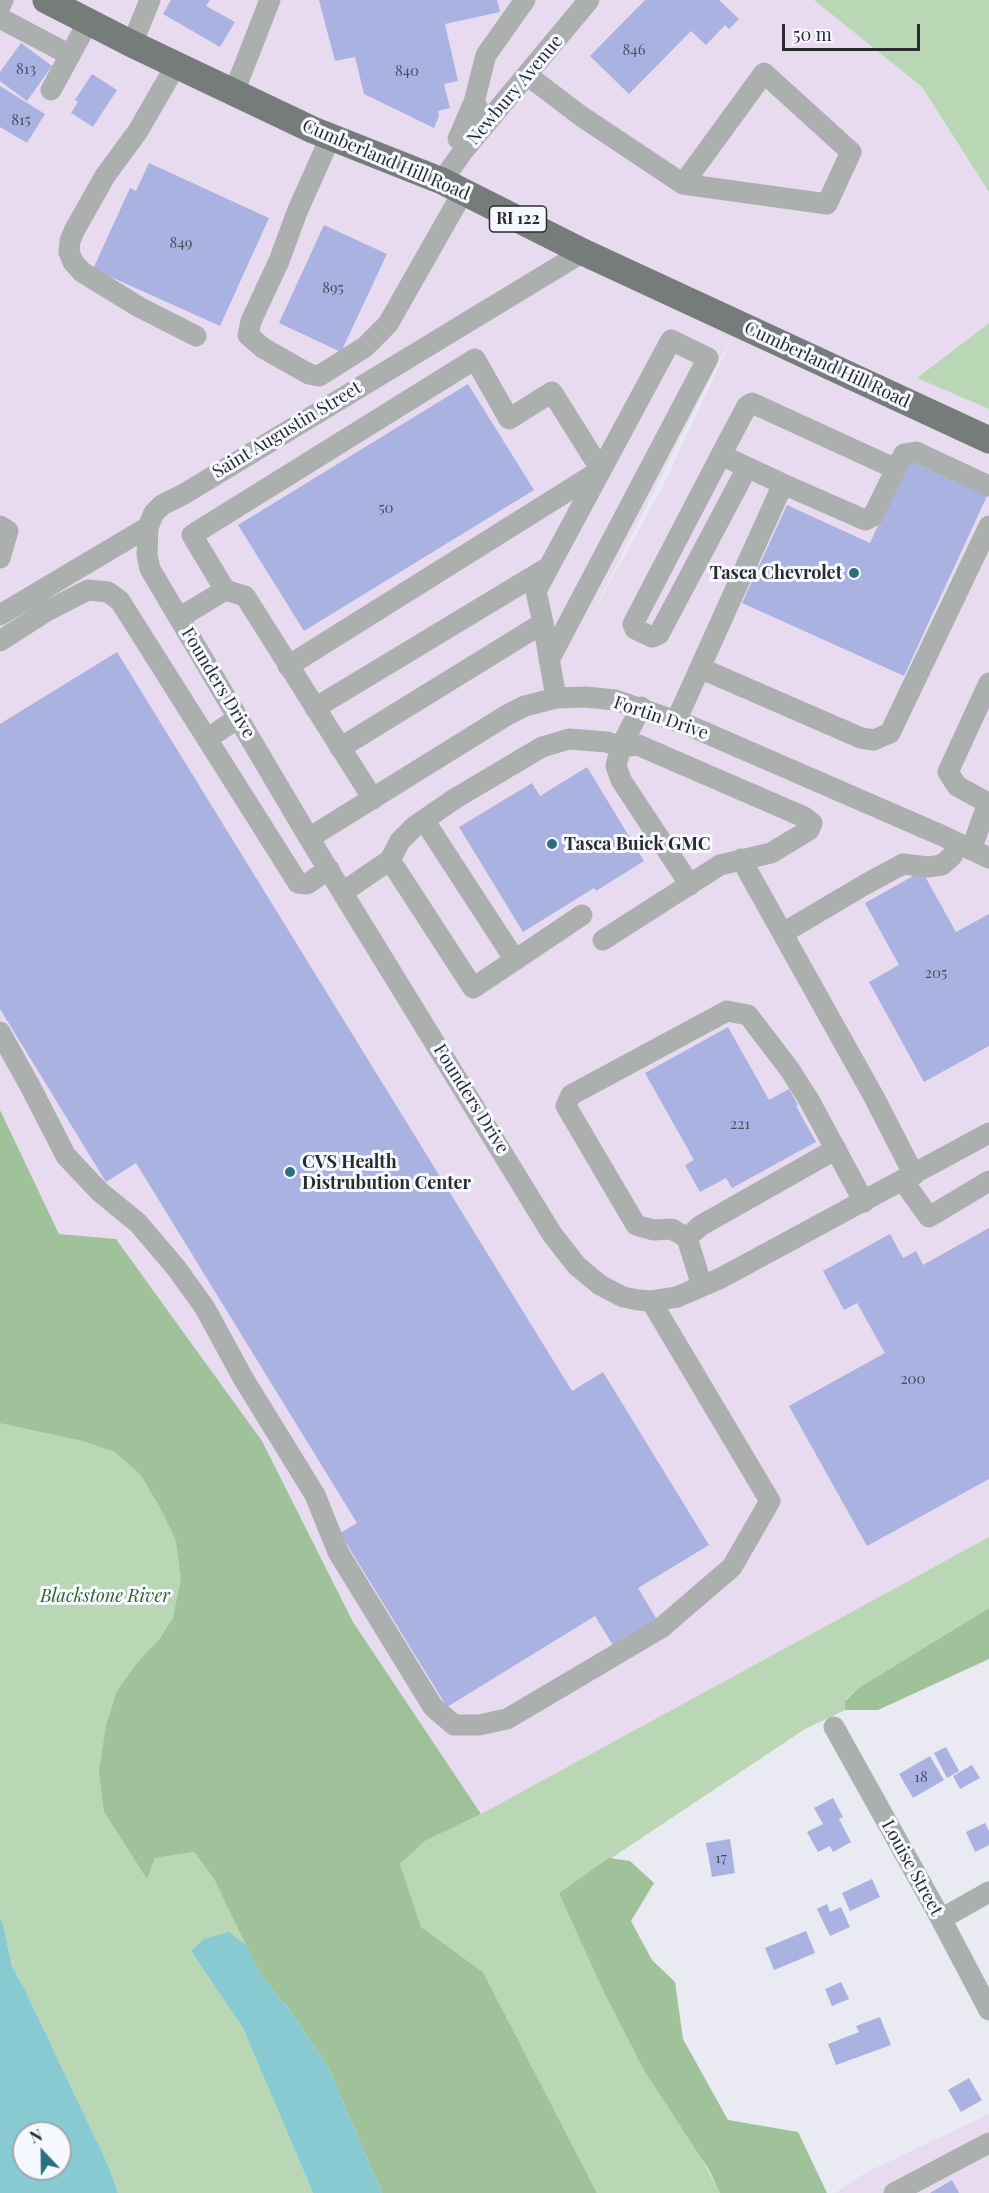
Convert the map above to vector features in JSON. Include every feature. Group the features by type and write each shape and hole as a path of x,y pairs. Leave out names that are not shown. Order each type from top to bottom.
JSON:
{"main road":[{"name":"Cumberland Hill Road","path":"46,0 132,44 330,138 453,186 583,252 989,440"}],"street":[{"path":"132,44 150,0"},
{"path":"234,92 270,0"},
{"path":"458,139 474,102 486,55 525,0"},
{"name":"Newbury Avenue","path":"319,376 365,347 388,324 453,186 487,123 589,0"},
{"path":"1,6 70,55"},
{"path":"51,90 88,22"},
{"path":"176,65 138,131 105,176 70,241 69,252 73,262 82,272 139,307 196,336"},
{"path":"527,75 581,116 682,184 827,204 851,152 764,73 682,184"},
{"path":"474,102 487,123"},
{"path":"327,406 321,391 319,376 309,374 263,348 248,335 251,321 279,261 297,212 330,138"},
{"name":"Saint Augustin Street","path":"4,607 148,527 154,513 162,505 184,494 583,252"},
{"path":"549,660 708,358 670,340 536,591 556,698"},
{"path":"373,799 245,596 225,590 192,535 475,359 509,419 552,392 601,470"},
{"path":"747,468 659,634 652,637 635,629 633,624 747,406 753,403 896,469"},
{"path":"721,455 865,520 873,516 904,454 916,452 989,486"},
{"path":"288,666 601,470"},
{"path":"676,721 783,484"},
{"path":"0,526 8,531 0,558"},
{"path":"700,668 861,738 874,740 890,733 989,526"},
{"name":"Founders Drive","path":"148,527 147,555 150,569 309,838 566,1253 600,1285 623,1297 651,1301 677,1297 864,1202 989,1133"},
{"path":"315,708 547,568"},
{"path":"0,641 47,611 88,590 108,592 120,601 298,884 307,884 329,869"},
{"path":"179,618 225,590"},
{"path":"340,748 543,623"},
{"path":"783,933 903,864 942,866 953,855 972,850 988,803 957,786 948,772 989,683"},
{"name":"Fortin Drive","path":"309,838 507,715 525,706 556,698 586,697 615,700 641,707 972,850"},
{"path":"641,707 621,747 616,766 621,780 690,885"},
{"path":"207,739 238,718"},
{"path":"343,892 390,860 400,842 424,820 456,798 542,747 569,739 607,742 621,747 638,745 804,817 812,823 808,830 771,853 720,865 603,940"},
{"path":"424,820 515,960"},
{"path":"390,860 473,988 582,915"},
{"path":"741,860 874,1096 928,1217 989,1181"},
{"path":"702,1286 687,1238 672,1229 653,1230 636,1225 566,1106 571,1095 727,1011 748,1015 797,1080 864,1202"},
{"path":"0,1032 66,1156 100,1192 138,1223 177,1269 205,1308 243,1378 315,1495 338,1552 433,1707 454,1725 479,1725 507,1719 661,1628 732,1567 770,1502 651,1301"},
{"path":"687,1238 700,1226 836,1149"},
{"name":"Louise Street","path":"834,1727 989,2010"},
{"path":"941,1919 989,1892"},
{"path":"894,2193 989,2143"}],"shaded area":[{"path":"0,0 814,0 922,87 989,192 989,323 918,378 989,409 989,1537 481,1814 353,1622 262,1441 116,1239 59,1234 0,1110","holes":["730,342 663,486 588,622"]},
{"path":"989,2114 989,2193 835,2193 865,2173"}],"green space":[{"path":"814,0 989,0 989,192 922,87"},
{"path":"989,323 989,409 917,378"},
{"path":"0,1110 59,1234 116,1239 262,1441 353,1622 481,1814 425,1841 400,1864 421,1927 483,1972 597,2193 382,2193 327,2065 286,2005 258,1970 214,1879 194,1852 155,1858 147,1879 104,1812 99,1772 106,1725 117,1691 137,1663 159,1640 173,1618 181,1579 176,1541 141,1475 115,1452 83,1441 0,1423"},
{"name":"Blackstone River","path":"0,1197 392,1868 104,1812 147,1878 155,1858 194,1852 214,1879 247,1946 229,1933 191,1951 243,2028 313,2193 118,2193 109,2167 12,1967 0,1917"},
{"path":"989,1537 989,1608 860,1687 845,1700 845,1710 805,1729 559,1893 720,2193 597,2193 483,1972 421,1927 400,1864 425,1841 481,1814"},
{"path":"989,1608 989,1659 878,1710 845,1710 845,1701 860,1687"},
{"path":"609,1858 630,1861 654,1883 631,1921 652,1960 675,1982 683,2039 728,2120 798,2132 827,2193 720,2193 709,2170 644,2070 603,1990 559,1893"}],"water":[{"path":"0,1917 12,1967 109,2167 118,2193 0,2193"},
{"path":"229,1932 247,1946 258,1970 286,2005 327,2065 382,2193 313,2193 243,2028 191,1951 204,1939"}],"building":[{"path":"171,0 210,0 206,6 235,22 220,47 163,14"},
{"path":"319,0 497,0 500,12 445,24 458,81 444,84 450,108 438,111 439,116 434,128 364,94 355,57 335,61"},
{"path":"645,0 719,0 739,19 729,29 725,25 706,45 691,31 629,94 590,56"},
{"path":"21,43 52,66 27,101 0,81 0,72"},
{"path":"92,74 117,90 93,127 71,113 78,102 75,100"},
{"path":"0,86 45,114 27,143 0,127"},
{"path":"149,163 269,218 220,326 93,269 130,188 136,191"},
{"path":"324,225 387,254 341,352 279,323"},
{"path":"468,384 534,490 304,631 238,525"},
{"name":"Tasca Chevrolet","path":"908,460 987,496 904,676 742,603 787,505 870,543"},
{"name":"CVS Health Distrubution Center","path":"117,652 572,1391 603,1372 709,1545 638,1588 657,1620 614,1647 595,1616 447,1707 340,1533 357,1523 136,1163 106,1182 0,1009 0,724"},
{"name":"Tasca Buick GMC","path":"587,767 644,861 596,891 594,888 523,932 459,827 532,783 540,796"},
{"path":"922,871 956,932 989,914 989,1046 924,1082 869,982 899,965 865,903"},
{"path":"728,1027 769,1100 789,1089 816,1142 732,1188 726,1178 700,1192 685,1165 694,1160 645,1073"},
{"path":"989,1228 989,1479 867,1546 789,1406 885,1353 857,1303 844,1310 823,1271 890,1234 903,1258 916,1251 923,1265"},
{"path":"946,1747 959,1771 947,1778 934,1753"},
{"path":"930,1756 944,1780 913,1798 899,1774"},
{"path":"972,1765 980,1778 960,1789 953,1776"},
{"path":"833,1798 843,1817 839,1819 851,1842 833,1852 830,1846 818,1852 807,1832 823,1824 814,1808"},
{"path":"985,1823 989,1831 989,1845 975,1852 966,1832"},
{"path":"730,1839 735,1873 712,1877 706,1843"},
{"path":"872,1879 880,1897 850,1911 842,1893"},
{"path":"827,1904 830,1912 841,1907 850,1927 830,1936 817,1909"},
{"path":"806,1931 815,1953 774,1970 765,1948"},
{"path":"841,1982 849,1999 832,2006 825,1989"},
{"path":"880,2017 891,2045 836,2065 828,2044 859,2032 856,2026"},
{"path":"969,2078 982,2100 961,2112 948,2090"},
{"path":"952,2180 959,2193 930,2193"}],"place":[{"name":"Tasca Chevrolet","path":"854,573"},
{"name":"Tasca Buick GMC","path":"552,844"},
{"name":"CVS Health Distrubution Center","path":"290,1172"}]}
